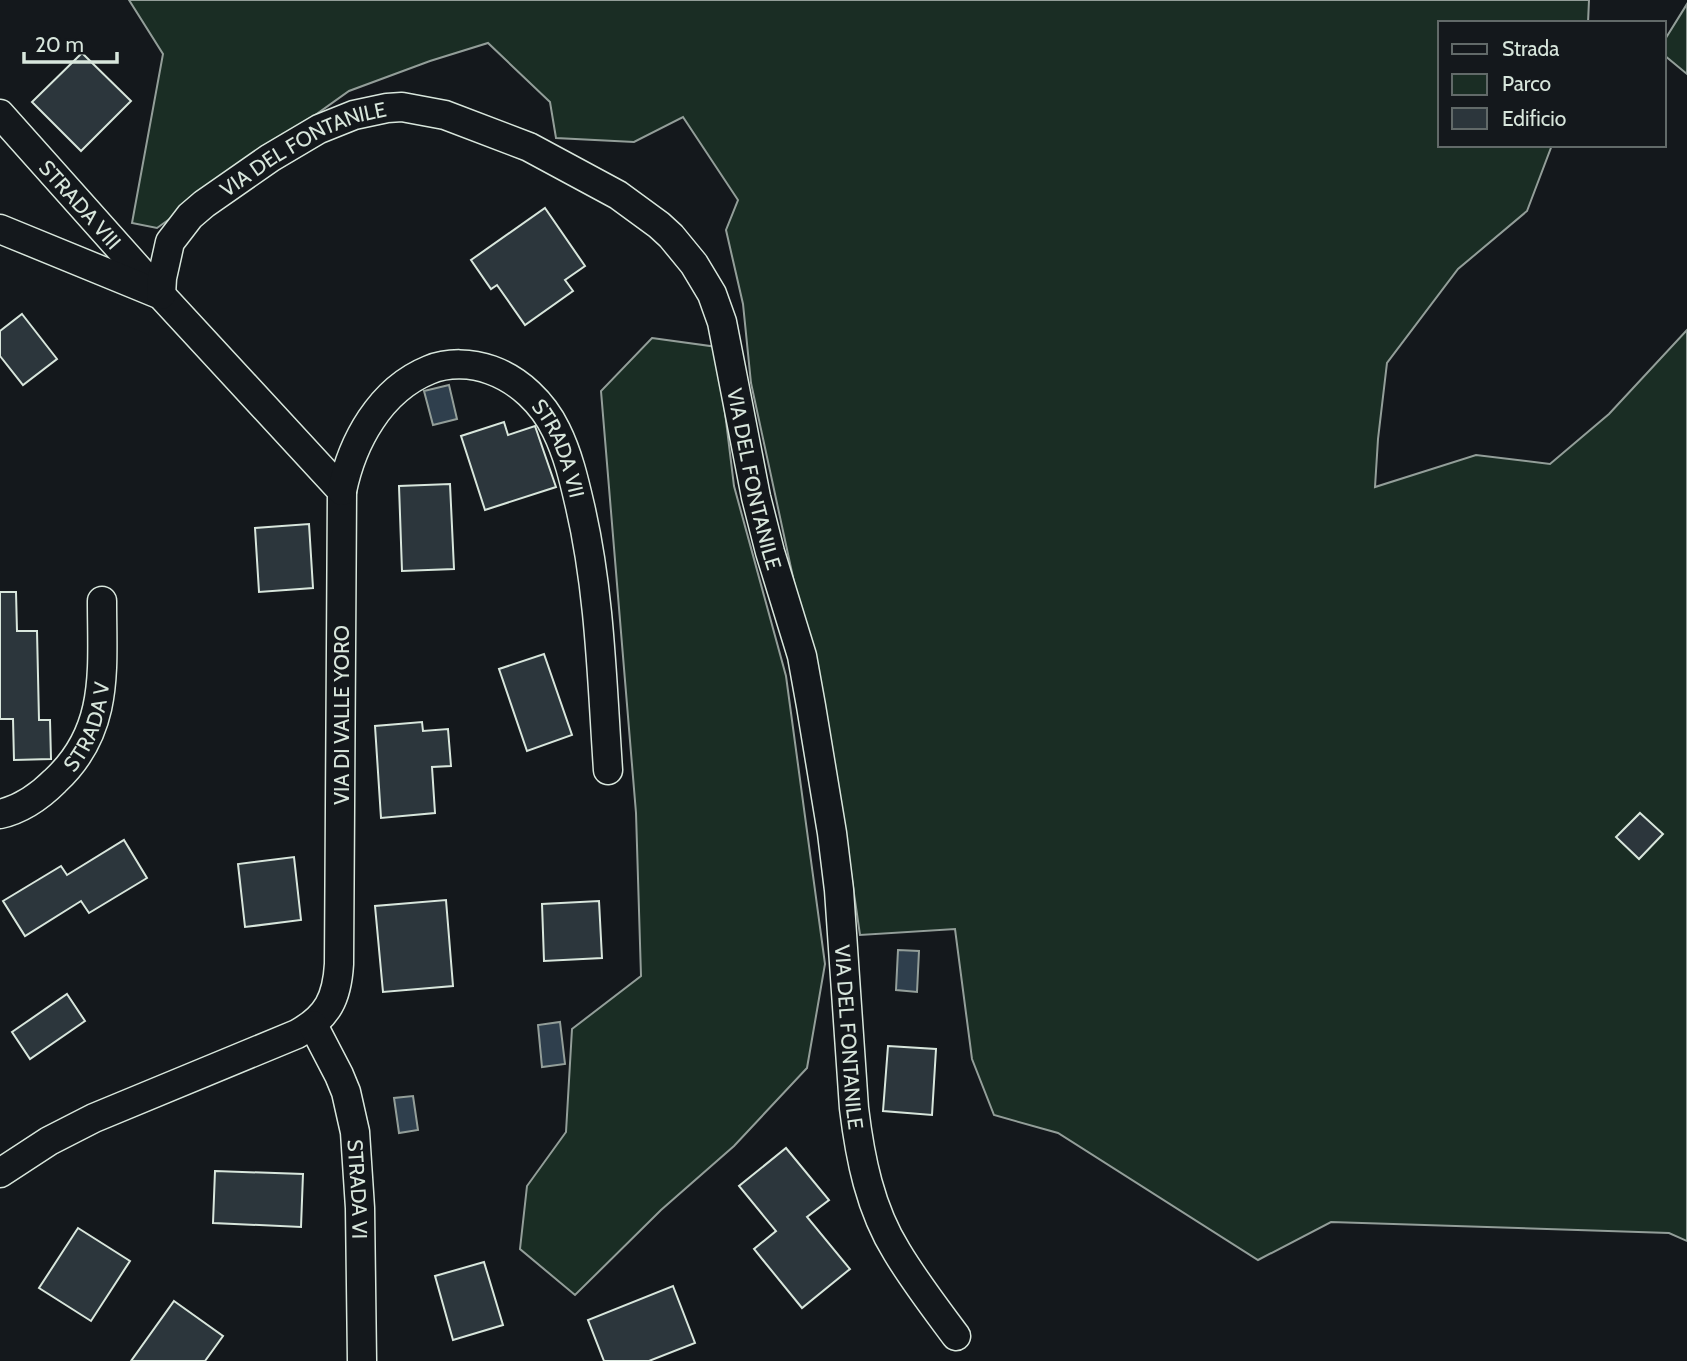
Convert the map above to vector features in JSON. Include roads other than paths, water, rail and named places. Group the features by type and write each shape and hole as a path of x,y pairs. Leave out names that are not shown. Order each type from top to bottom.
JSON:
{"street":[{"name":"VIA DEL FONTANILE","path":"162,295 162,278 170,242 185,222 204,204 270,158 319,129 354,114 395,108 430,111 452,117 529,147 632,204 671,236 694,264 712,294 722,322 756,497 798,641 811,706 838,879 854,1108 858,1144 867,1182 896,1252 914,1281 956,1336"},
{"name":"STRADA VIII","path":"0,114 162,295"},
{"path":"0,229 162,295 342,491"},
{"name":"STRADA VII","path":"342,491 354,449 370,421 399,388 431,369 454,364 483,367 509,378 537,402 556,430 575,483 584,524 599,633 608,770"},
{"name":"VIA DI VALLE YORO","path":"0,1173 49,1141 117,1108 297,1034 313,1025 332,1001 339,964 342,491"},
{"name":"STRADA V","path":"0,814 21,807 44,792 64,772 87,740 100,699 102,601"},
{"name":"STRADA VI","path":"313,1025 339,1074 355,1132 360,1208 362,1361"}],"water":[{"path":"449,385 457,419 433,425 424,391"},
{"path":"898,950 919,951 917,992 896,990"},
{"path":"560,1022 565,1064 542,1067 538,1025"},
{"path":"413,1096 418,1130 399,1133 394,1098"}]}
